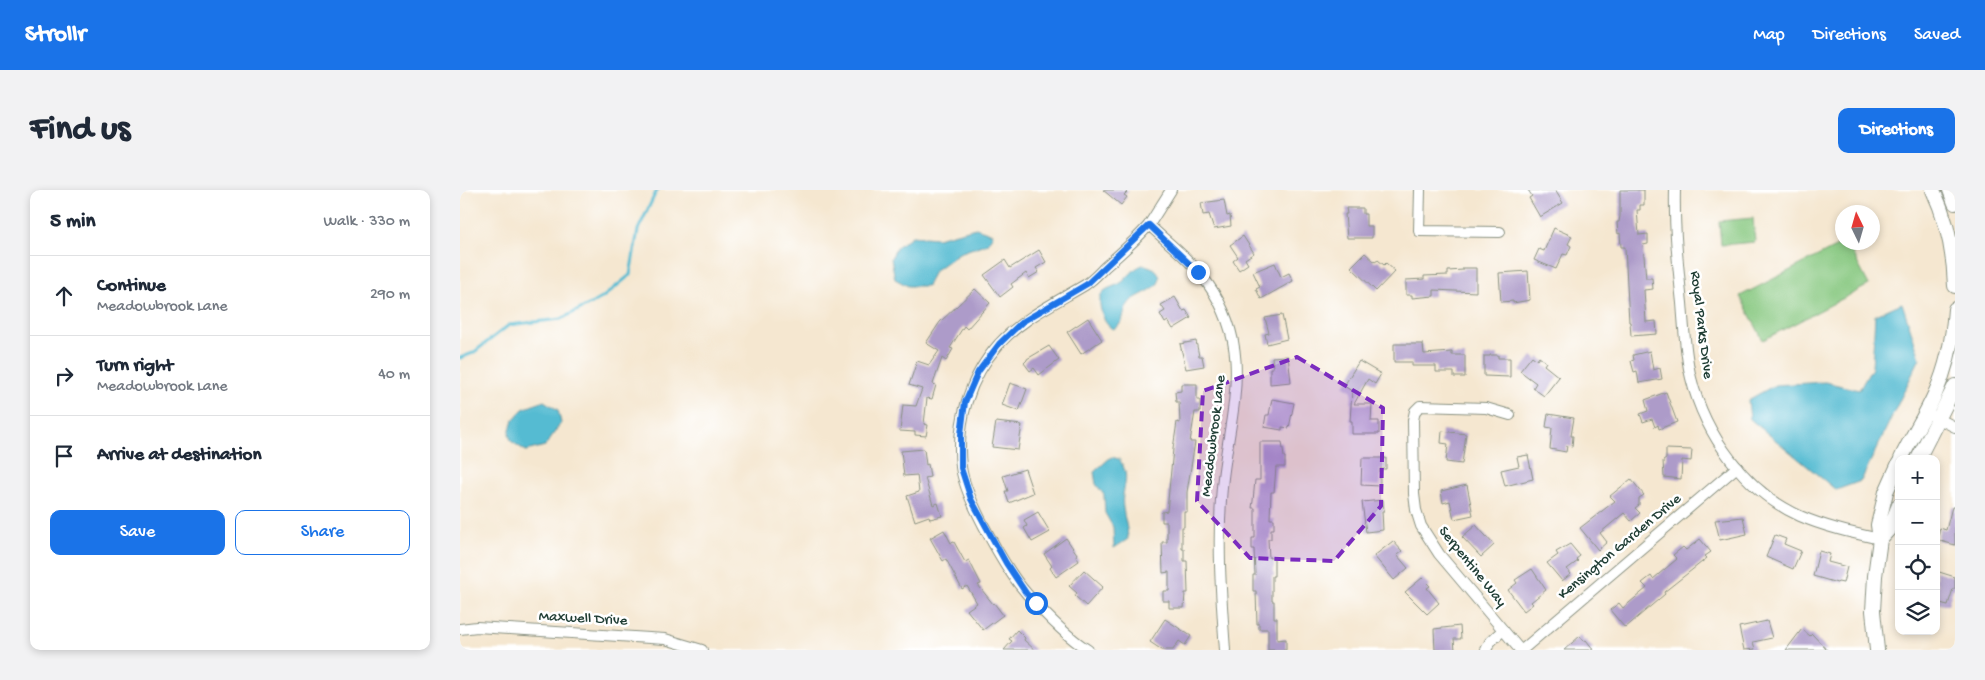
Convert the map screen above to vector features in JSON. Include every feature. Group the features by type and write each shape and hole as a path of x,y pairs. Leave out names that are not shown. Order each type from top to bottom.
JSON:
{"street":[{"path":"1088,650 1078,644 1026,593 1000,554 975,508 961,468 961,434 965,402 978,372 999,344 1022,322 1087,284 1149,225 1171,190"},
{"path":"1420,190 1419,231 1500,232"},
{"name":"Royal Parks Drive","path":"1675,190 1678,262 1686,352 1691,377 1704,416 1720,444 1751,483 1798,516 1837,529 1880,539"},
{"path":"1934,190 1950,243 1955,286"},
{"path":"1950,190 1955,203"},
{"name":"Meadowbrook Lane","path":"1149,225 1209,285 1227,320 1234,346 1237,380 1225,462 1219,542 1225,650"},
{"path":"1903,455 1926,412 1943,374 1950,350 1955,309"},
{"path":"1920,455 1955,386"},
{"name":"Serpentine Way","path":"1510,415 1486,408 1420,406 1415,412 1413,420 1414,494 1421,526 1439,554 1521,650"},
{"path":"1926,412 1955,427"},
{"name":"Kensington Garden Drive","path":"1521,650 1737,467"},
{"path":"1877,650 1873,611 1880,539 1879,514 1895,472"},
{"path":"1880,539 1890,528 1895,515"},
{"name":"Maxwell Drive","path":"460,629 477,627 665,638 702,650"},
{"name":"Serpentine Way","path":"1486,650 1490,642 1503,630"}],"highlighted area":[{"path":"1297,357 1383,408 1381,506 1334,561 1250,558 1197,501 1203,391"}],"green space":[{"path":"1753,218 1755,242 1721,245 1719,221"},
{"path":"1835,247 1835,250 1851,250 1869,285 1763,340 1740,296"}],"water":[{"path":"976,228 993,234 988,243 959,253 934,271 927,286 908,286 895,279 891,258 897,247 912,236 937,238"},
{"path":"1143,265 1155,269 1159,275 1159,280 1154,288 1129,303 1120,325 1113,329 1107,324 1102,314 1101,295 1105,290 1120,284 1134,270"},
{"path":"1902,303 1920,358 1861,481 1836,490 1750,419 1748,400 1775,385 1825,382 1859,390 1872,368 1875,315"},
{"path":"544,401 558,410 561,423 545,446 526,451 511,441 509,433 513,420 523,409"},
{"path":"1111,457 1119,459 1126,478 1123,501 1128,539 1114,548 1113,527 1105,513 1104,495 1096,484 1094,472"}],"building":[{"path":"1103,190 1129,190 1124,195 1127,197 1121,205"},
{"path":"1528,190 1555,190 1563,203 1540,217 1529,198 1532,196"},
{"path":"1620,190 1644,190 1644,205 1640,205 1640,210 1637,210 1639,235 1648,234 1648,244 1643,245 1646,278 1652,278 1653,289 1644,290 1646,322 1656,321 1657,334 1631,336 1625,247 1621,247 1617,222 1619,222 1620,216"},
{"path":"1224,200 1227,216 1230,215 1231,226 1214,229 1209,214 1203,215 1201,203"},
{"path":"1346,208 1363,208 1363,214 1366,214 1366,226 1372,226 1372,238 1347,238"},
{"path":"1554,228 1572,236 1568,244 1571,246 1567,255 1563,254 1556,269 1534,260 1539,249 1544,251"},
{"path":"1243,236 1254,253 1245,259 1248,264 1239,270 1233,261 1238,257 1230,245"},
{"path":"1039,250 1046,262 1036,268 1039,272 1029,278 1026,273 1011,284 1013,287 1000,297 984,275 1005,260 1010,268"},
{"path":"1365,253 1375,262 1378,260 1384,265 1386,263 1395,271 1376,291 1351,267"},
{"path":"1275,263 1281,277 1289,273 1293,281 1261,299 1256,289 1260,287 1253,272"},
{"path":"1463,268 1476,268 1476,292 1434,290 1434,296 1412,298 1412,295 1406,295 1406,280 1424,279 1424,276 1448,275 1448,271 1463,270"},
{"path":"1528,271 1530,300 1513,303 1513,301 1501,302 1499,273"},
{"path":"975,289 990,303 967,329 964,326 950,348 953,349 946,361 942,358 933,384 936,385 932,399 927,398 924,424 928,425 926,436 915,435 915,432 900,431 903,405 916,406 922,389 909,385 917,361 929,365 939,351 926,343 940,322"},
{"path":"1175,297 1183,311 1186,310 1191,318 1173,329 1168,321 1165,323 1160,314 1165,311 1161,305"},
{"path":"1282,315 1287,339 1267,344 1265,334 1269,333 1265,318"},
{"path":"1088,318 1102,340 1081,354 1067,332"},
{"path":"1196,341 1199,356 1202,356 1204,366 1186,369 1180,344"},
{"path":"1394,344 1423,344 1424,354 1452,352 1452,355 1465,355 1465,377 1454,377 1454,372 1436,372 1436,366 1412,366 1412,362 1394,362"},
{"path":"1049,346 1059,360 1039,375 1034,368 1030,371 1024,363 1027,359"},
{"path":"1650,351 1653,370 1660,368 1662,379 1639,383 1637,371 1634,372 1631,361 1634,360 1633,355"},
{"path":"1498,355 1498,358 1510,358 1510,377 1484,376 1484,356"},
{"path":"1288,356 1291,382 1270,384 1270,368 1273,368 1272,357"},
{"path":"1532,356 1537,360 1539,357 1546,362 1544,365 1559,377 1544,396 1533,388 1536,383 1520,371"},
{"path":"1359,361 1381,374 1375,384 1368,379 1354,404 1372,404 1371,421 1379,421 1379,434 1352,434 1352,421 1350,421 1352,391 1344,386"},
{"path":"1010,383 1027,389 1019,411 1002,405"},
{"path":"1181,384 1197,384 1197,400 1200,400 1200,412 1195,412 1190,442 1195,442 1187,492 1187,512 1184,512 1184,527 1182,527 1182,549 1184,549 1184,561 1187,561 1188,593 1185,593 1184,608 1169,608 1169,601 1163,601 1163,591 1169,591 1169,572 1163,573 1162,542 1167,542 1167,522 1162,522 1162,512 1167,511 1177,422 1180,423 1179,402 1176,402 1175,392 1181,391"},
{"path":"1666,392 1677,422 1659,429 1658,425 1655,427 1652,419 1643,422 1640,414 1648,411 1645,400"},
{"path":"1272,399 1294,403 1289,428 1282,427 1282,430 1264,427 1266,415 1269,415"},
{"path":"1548,414 1574,418 1571,436 1573,436 1572,447 1567,446 1566,452 1550,449 1552,428 1546,427"},
{"path":"996,422 1022,425 1018,450 992,447"},
{"path":"1442,431 1466,434 1462,464 1446,462 1448,444 1441,443"},
{"path":"1260,442 1282,442 1285,457 1285,467 1276,467 1274,492 1271,492 1270,519 1274,519 1274,529 1271,529 1271,539 1268,539 1269,558 1274,558 1272,601 1274,601 1274,618 1277,618 1277,640 1286,639 1286,650 1268,650 1268,629 1259,629 1259,624 1257,624 1256,591 1253,591 1253,575 1255,575 1254,549 1252,549 1252,538 1255,538 1255,508 1252,508 1255,480 1260,480"},
{"path":"924,449 930,477 925,478 933,505 938,503 942,516 930,519 929,516 915,521 907,496 919,492 917,475 904,476 901,451"},
{"path":"1666,449 1692,450 1691,461 1682,460 1681,479 1664,477 1663,461 1666,459"},
{"path":"1528,455 1533,479 1505,486 1501,470 1519,466 1517,457"},
{"path":"1362,458 1386,458 1386,469 1380,469 1380,486 1361,485"},
{"path":"1025,469 1033,493 1009,503 1005,491 1008,491 1003,476"},
{"path":"1631,479 1644,495 1639,498 1639,505 1635,508 1640,513 1631,521 1624,513 1600,533 1607,542 1598,550 1580,528 1615,501 1610,496"},
{"path":"1467,485 1473,515 1454,519 1450,501 1443,503 1441,491"},
{"path":"1383,500 1383,530 1366,532 1362,502"},
{"path":"1952,507 1955,507 1955,545 1940,541 1940,528 1946,530"},
{"path":"1038,512 1050,532 1032,542 1024,528 1027,526 1024,520"},
{"path":"1743,517 1747,534 1720,540 1715,520"},
{"path":"1476,525 1494,545 1481,557 1462,537"},
{"path":"944,530 951,543 954,542 965,562 969,560 981,584 978,585 1003,615 983,630 967,610 977,603 967,586 962,589 946,559 943,561 930,538"},
{"path":"1775,535 1786,539 1784,544 1801,551 1793,569 1766,557"},
{"path":"1066,538 1077,554 1076,556 1079,561 1056,577 1050,568 1052,566 1044,554"},
{"path":"1700,539 1711,552 1705,556 1707,558 1664,592 1665,594 1625,628 1610,610 1619,603 1623,608 1647,588 1642,583 1651,576 1653,579 1677,559 1673,555 1683,547 1686,550"},
{"path":"1393,541 1402,551 1397,555 1408,568 1394,580 1374,556"},
{"path":"1570,544 1580,556 1576,559 1578,561 1567,569 1571,574 1562,581 1547,563 1558,555 1556,552"},
{"path":"1819,551 1830,554 1828,562 1847,567 1843,583 1813,576"},
{"path":"1532,569 1546,590 1531,602 1533,604 1524,611 1508,590 1517,583 1515,580"},
{"path":"1084,570 1103,587 1086,606 1075,596 1077,593 1069,586"},
{"path":"1940,572 1955,577 1955,588 1948,605 1940,603"},
{"path":"1422,578 1430,586 1427,588 1439,603 1427,614 1405,592"},
{"path":"1165,619 1191,636 1185,645 1179,641 1173,650 1162,650 1150,642"},
{"path":"1767,621 1772,638 1753,642 1755,649 1744,650 1739,627"},
{"path":"1460,626 1461,639 1454,639 1455,650 1435,650 1434,629"},
{"path":"1802,629 1810,636 1812,634 1827,650 1786,650"},
{"path":"1017,630 1035,650 1004,650 1012,641 1009,639"},
{"path":"1580,636 1594,650 1564,650"}],"waterway":[{"path":"460,358 473,353 509,325 561,319 602,298 630,275 638,230 658,190"}],"route":[{"path":"1036,603 1026,593 986,530 971,499 961,468 961,434 965,402 978,372 999,344 1022,322 1087,284 1149,225 1198,272"}]}
